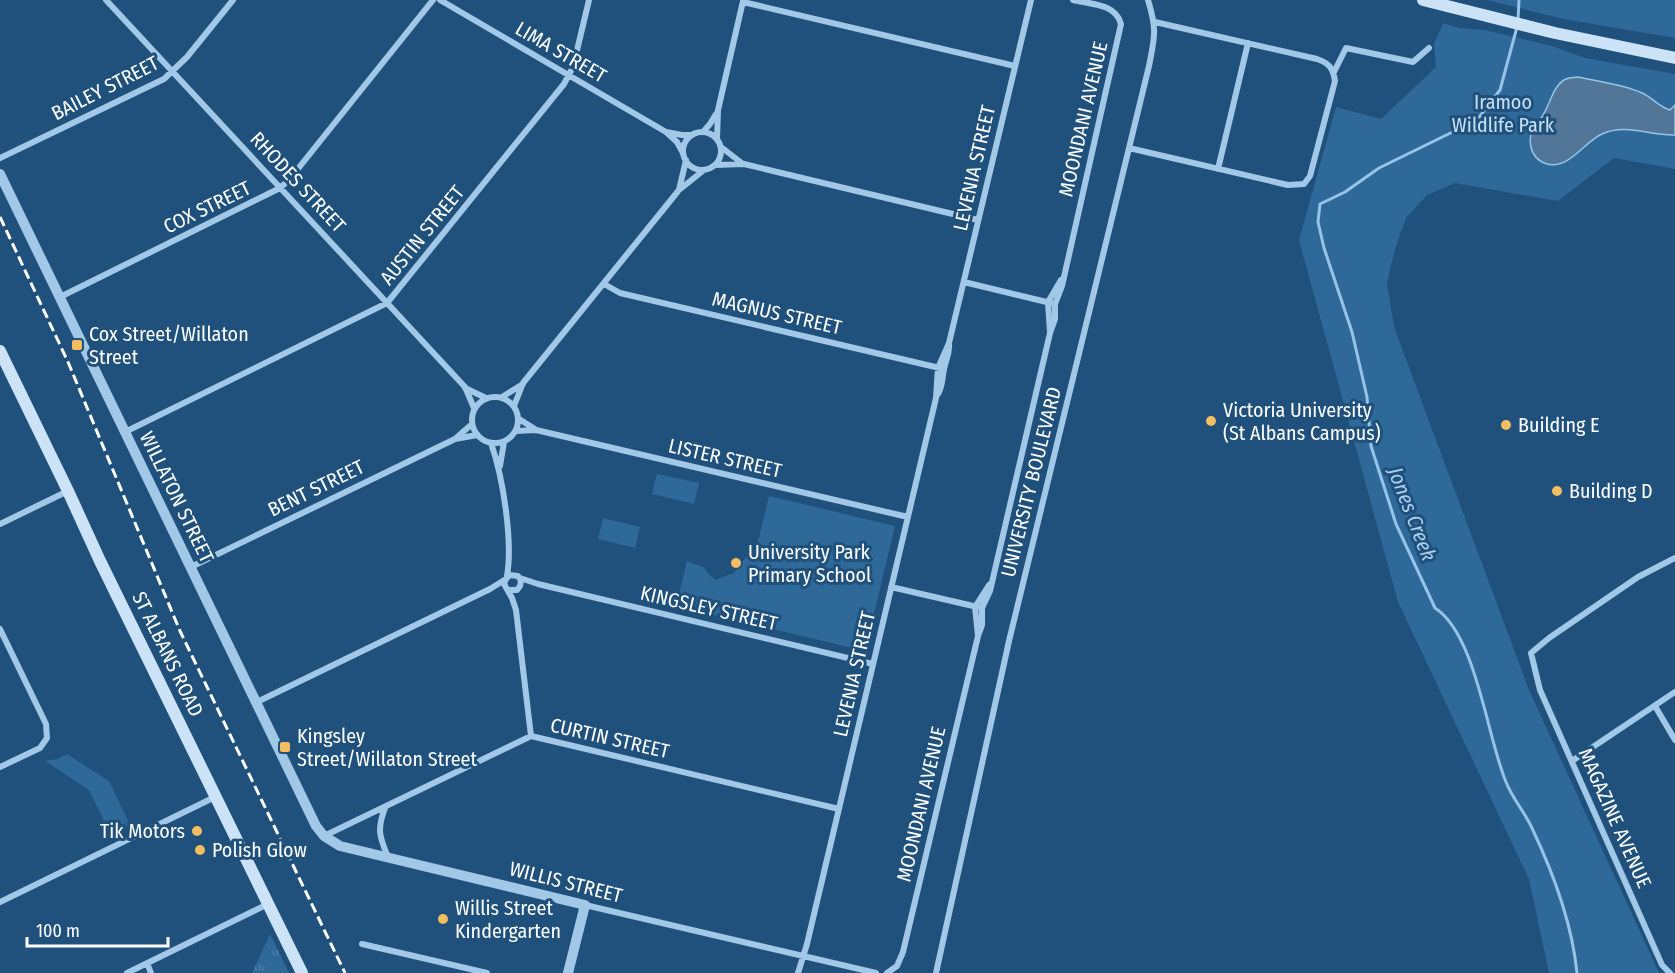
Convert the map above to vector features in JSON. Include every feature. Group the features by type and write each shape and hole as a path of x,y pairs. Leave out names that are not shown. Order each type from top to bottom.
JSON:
{"main road":[{"path":"1423,0 1556,33 1675,58"},
{"name":"ST ALBANS ROAD","path":"0,351 302,973"}],"street":[{"name":"RHODES STREET","path":"106,0 465,387 486,398"},
{"name":"BAILEY STREET","path":"0,158 164,79 174,72 233,0"},
{"name":"COX STREET","path":"60,297 279,188 289,180 432,0"},
{"name":"LIMA STREET","path":"440,0 666,132 677,142 684,153"},
{"name":"AUSTIN STREET","path":"125,432 387,303 557,94 569,75 589,0"},
{"name":"LEVENIA STREET","path":"798,973 936,398 942,388 941,369 950,355 949,343 1031,0"},
{"name":"MOONDANI AVENUE","path":"893,972 903,952 982,625 979,608 988,597 1055,319 1051,303 1062,286 1121,24 1113,10 1073,0"},
{"name":"UNIVERSITY BOULEVARD","path":"936,973 1009,641 1151,56 1155,22 1148,0"},
{"path":"717,139 718,110 743,1 1015,66"},
{"path":"1129,148 1288,185 1304,184 1310,176 1335,81 1334,72 1328,63 1317,59 1155,22"},
{"path":"1218,169 1248,43"},
{"path":"1334,72 1346,48 1413,62 1429,48"},
{"path":"704,170 693,168 686,160 684,153 686,142 693,135 703,132 718,110"},
{"name":"LIMA STREET","path":"666,132 693,135"},
{"path":"703,132 713,135 721,147 721,157 715,165"},
{"path":"721,147 744,164"},
{"path":"679,190 686,160"},
{"path":"502,398 523,383 679,190 704,170 715,165 744,164 978,220"},
{"name":"WILLATON STREET","path":"0,174 316,826 324,836"},
{"path":"964,282 1051,303"},
{"name":"MAGNUS STREET","path":"604,284 620,292 941,369"},
{"path":"514,406 523,383"},
{"name":"RHODES STREET","path":"465,387 474,408"},
{"path":"486,398 502,398 514,406 519,419 516,431 504,442 492,443 477,435 472,424 474,408 486,398"},
{"name":"LISTER STREET","path":"519,419 536,430"},
{"name":"BENT STREET","path":"191,567 455,439 472,424"},
{"name":"LISTER STREET","path":"516,431 536,430 908,517"},
{"name":"BENT STREET","path":"455,439 477,435"},
{"path":"500,467 504,442"},
{"path":"492,443 500,467 510,556 504,584 516,610"},
{"path":"0,524 68,490"},
{"path":"510,556 519,577 516,610 531,736"},
{"name":"MAGAZINE AVENUE","path":"1670,973 1662,965 1540,690 1532,653 1548,638 1638,577 1675,558"},
{"path":"257,702 490,589 512,574 519,577"},
{"name":"KINGSLEY STREET","path":"519,577 538,584 873,664"},
{"name":"KINGSLEY STREET","path":"519,588 538,584"},
{"path":"891,587 979,608"},
{"path":"490,589 519,588"},
{"path":"0,629 46,724 47,738 40,748 0,767"},
{"path":"1572,761 1675,692"},
{"path":"1655,706 1675,740"},
{"name":"CURTIN STREET","path":"324,836 531,736 839,809"},
{"path":"0,902 216,796"},
{"path":"385,808 380,821 379,835 388,857"},
{"name":"WILLIS STREET","path":"324,836 340,846 803,957"},
{"path":"127,973 269,903"},
{"path":"568,973 585,905"},
{"path":"362,944 487,973"},
{"path":"803,957 876,973"},
{"path":"147,963 152,973"}],"green space":[{"path":"1487,0 1675,0 1675,38 1564,19"},
{"name":"Iramoo Wildlife Park","path":"1443,23 1459,28 1485,30 1552,46 1585,58 1675,74 1675,169 1614,158 1558,201 1455,183 1427,195 1406,218 1395,249 1387,283 1394,327 1529,690 1659,973 1549,973 1529,879 1398,602 1299,240 1336,107 1381,119 1436,67 1434,44"},
{"path":"657,474 699,483 694,504 652,494"},
{"path":"769,496 895,526 865,651 676,606 687,561 705,568 715,580 734,573 758,541"},
{"path":"603,518 640,527 635,548 598,539"},
{"path":"67,754 109,781 130,825 111,835 89,790 45,761"},
{"path":"270,934 289,973 252,973"}],"shaded area":[{"path":"1578,77 1634,90 1670,110 1675,105 1675,135 1629,130 1611,131 1602,134 1562,163 1555,165 1541,161 1536,157 1531,146 1533,128 1543,116 1560,83 1568,78"}],"waterway":[{"name":"Jones Creek","path":"1518,20 1519,0"},
{"name":"Jones Creek","path":"1517,27 1500,90 1477,120 1379,168 1345,192 1320,204 1318,222 1324,248 1352,332 1367,397 1371,446 1396,524 1435,608 1449,621 1461,640 1479,688 1506,782 1531,826 1560,898 1571,935 1577,973"}],"railway":[{"path":"0,217 68,362 180,631 345,973"}],"place":[{"name":"Cox Street/Willaton Street","path":"77,345"},
{"name":"Victoria University (St Albans Campus)","path":"1211,421"},
{"name":"Building E","path":"1506,425"},
{"name":"Building D","path":"1557,491"},
{"name":"University Park Primary School","path":"736,563"},
{"name":"Kingsley Street/Willaton Street","path":"285,747"},
{"name":"Tik Motors","path":"197,831"},
{"name":"Polish Glow","path":"200,850"},
{"name":"Willis Street Kindergarten","path":"443,919"}]}
